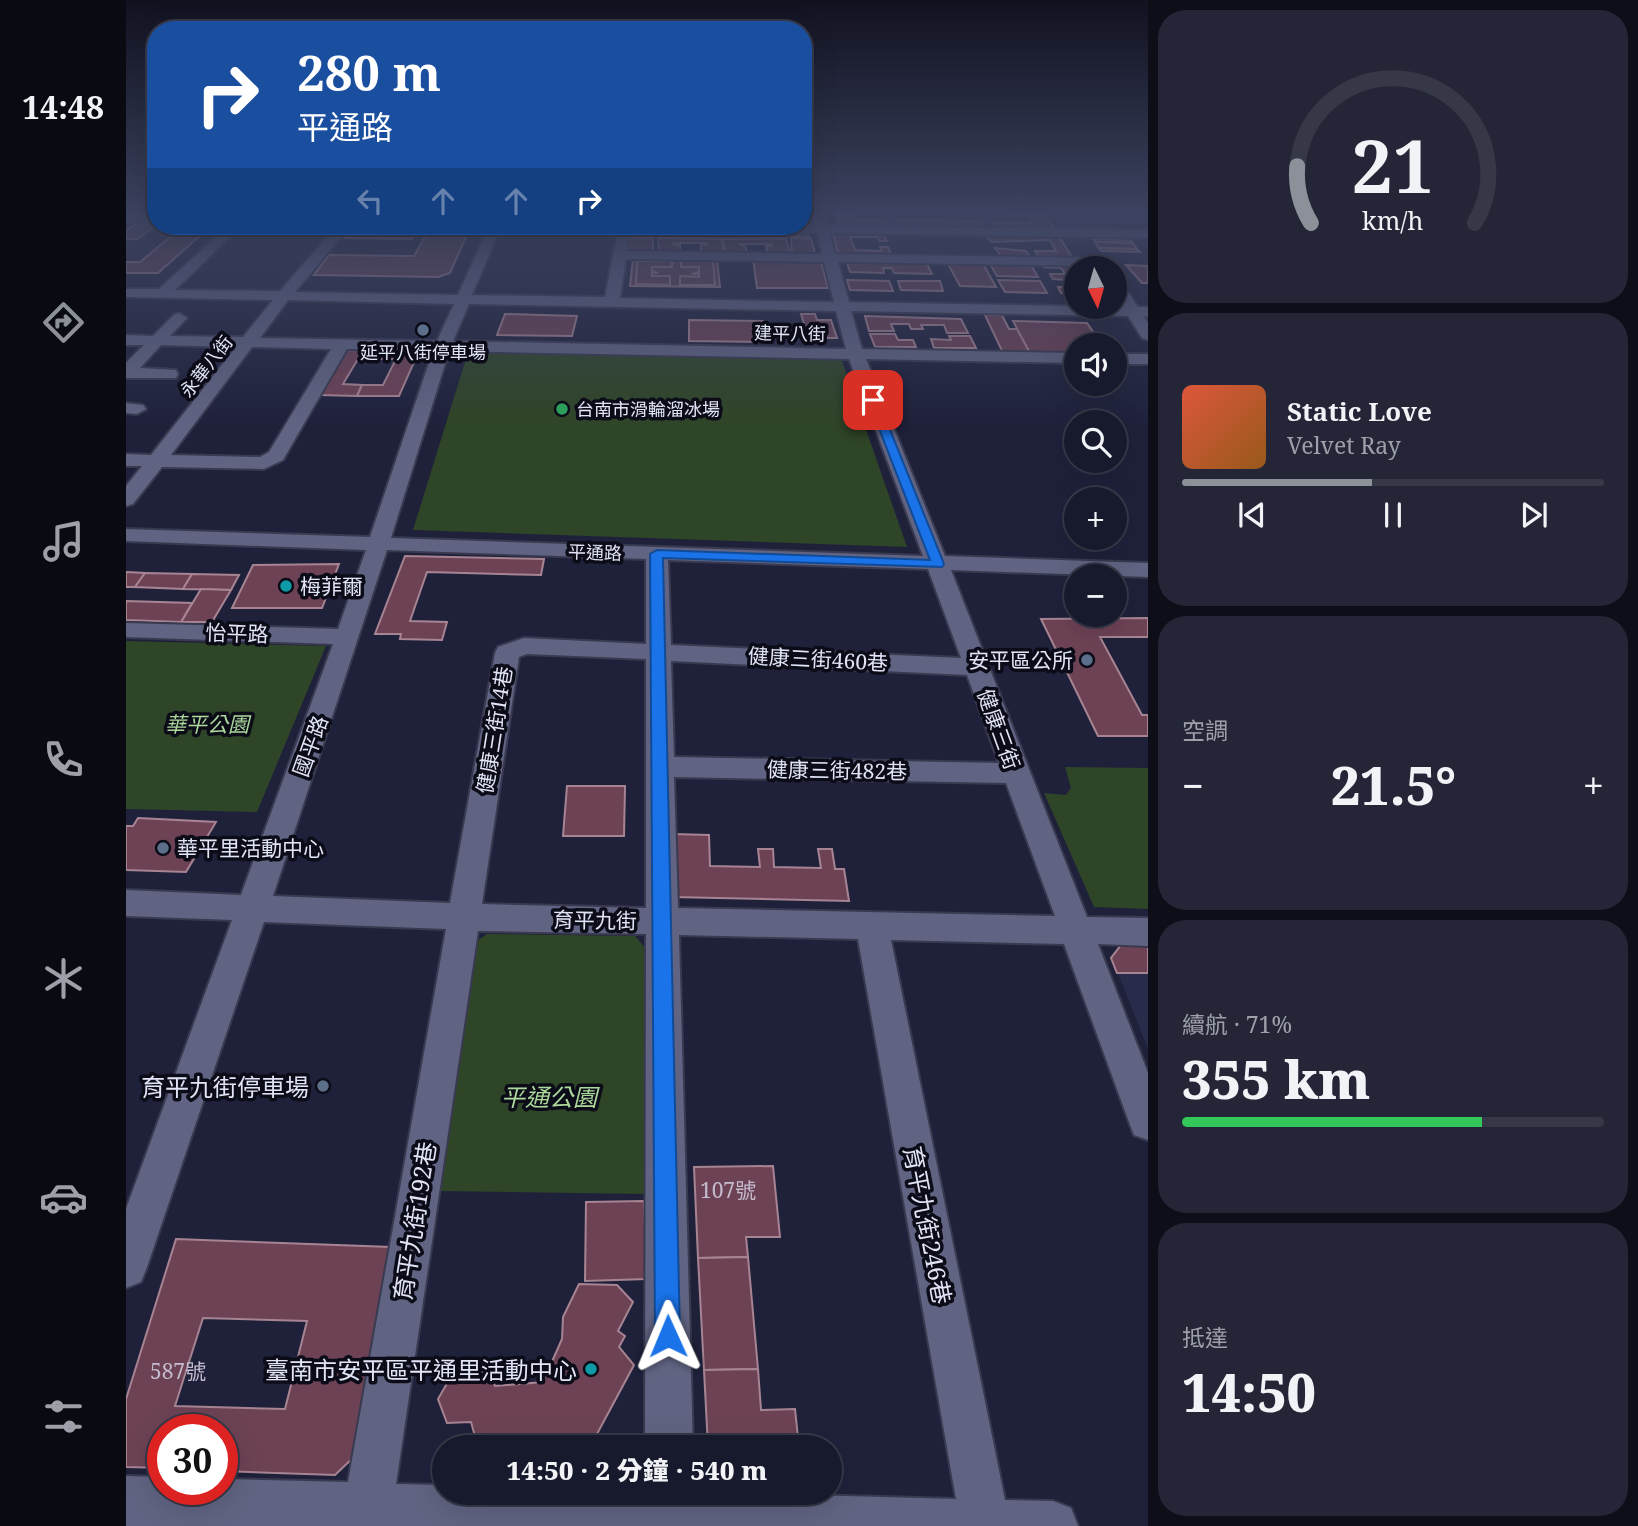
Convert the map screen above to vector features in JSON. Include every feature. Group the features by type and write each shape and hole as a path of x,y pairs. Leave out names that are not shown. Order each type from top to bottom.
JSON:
{"street":[{"path":"134,285 167,290"},
{"path":"167,290 172,285"},
{"name":"永華八街","path":"126,500 294,285"},
{"name":"國平路","path":"126,1267 380,545 443,346 468,285"},
{"path":"613,298 615,285"},
{"name":"健康三街","path":"837,285 855,353 938,564 1148,1122"},
{"path":"126,293 167,290 1064,306"},
{"path":"841,301 1064,302"},
{"path":"1127,307 1148,303"},
{"path":"1127,308 1148,335"},
{"path":"1127,309 1148,357 1127,358"},
{"path":"126,373 179,318"},
{"name":"建平八街","path":"126,340 1064,358"},
{"path":"126,460 264,463 276,456 342,344"},
{"path":"126,373 170,374"},
{"name":"平通路","path":"126,535 1148,570"},
{"path":"657,554 669,1435"},
{"name":"怡平路","path":"126,630 348,637"},
{"name":"健康三街14巷","path":"464,917 507,653 524,646 658,651"},
{"name":"健康三街460巷","path":"658,651 977,667"},
{"name":"健康三街482巷","path":"660,767 1015,773"},
{"name":"育平九街","path":"126,903 464,917 1148,932"},
{"name":"育平九街192巷","path":"366,1517 464,917"},
{"name":"育平九街246巷","path":"872,926 985,1524"},
{"path":"126,1501 366,1517 670,1511 1053,1526"}],"shaded area":[{"path":"1148,947 1148,1049 1112,958"}],"green space":[{"path":"469,349 841,358 907,547 413,530"},
{"name":"華平公園","path":"126,641 326,646 257,812 126,809"},
{"path":"1065,767 1148,768 1148,909 1094,907 1044,793 1066,795 1071,788"},
{"name":"平通公園","path":"487,934 635,936 646,949 644,1194 438,1191 475,942"}],"building":[{"path":"720,285 720,287 630,286"},
{"path":"757,285 827,285 828,288 757,288"},
{"path":"849,285 891,285 893,291 850,290"},
{"path":"899,285 941,285 943,291 901,290"},
{"path":"995,285 996,287 960,286"},
{"path":"1001,285 1042,285 1047,293 1005,292"},
{"path":"505,314 577,316 572,336 497,335"},
{"path":"801,314 815,314 817,320 831,320 837,338 808,338"},
{"path":"985,315 1002,315 1009,329 1017,329 1030,353 1003,353"},
{"path":"865,316 961,319 968,333 947,333 944,325 921,325 923,329 911,329 909,324 891,324 894,331 869,331"},
{"path":"689,320 763,321 766,342 689,341"},
{"path":"1013,321 1087,323 1094,333 1064,333 1064,354 1030,353"},
{"path":"870,334 895,334 898,340 913,340 916,347 875,347"},
{"path":"949,336 970,336 976,348 934,348 931,339 951,340"},
{"path":"346,350 381,351 377,359 358,359 343,384 362,385 357,396 320,395"},
{"path":"381,351 419,351 399,396 357,396 362,385 383,385 396,359 377,359"},
{"path":"405,556 544,559 541,575 427,572 410,621 447,622 442,640 400,639 401,634 375,634"},
{"name":"梅菲爾","path":"339,564 322,608 232,608 253,565"},
{"path":"126,572 145,573 135,587 126,587"},
{"path":"145,573 192,574 183,589 135,587"},
{"path":"192,574 239,575 231,590 183,589"},
{"path":"201,589 231,590 212,622 181,622"},
{"path":"126,601 192,603 181,622 126,620"},
{"name":"安平區公所","path":"1127,618 1148,618 1148,637 1100,637 1142,715 1148,715 1148,736 1098,736 1041,619 1064,619 1064,627 1127,627"},
{"path":"567,786 625,786 624,836 563,836"},
{"name":"華平里活動中心","path":"138,818 216,822 186,872 126,870 126,826 133,826"},
{"path":"673,834 709,835 710,866 760,867 758,849 773,849 774,867 821,868 818,849 832,849 835,869 844,869 849,901 673,897"},
{"path":"1121,945 1148,945 1148,973 1117,973 1111,958"},
{"path":"773,1166 780,1237 746,1237 748,1257 698,1258 694,1167"},
{"path":"644,1201 647,1279 585,1281 586,1202"},
{"path":"176,1239 391,1247 355,1456 335,1475 238,1472 238,1414 147,1414 147,1468 126,1467 126,1399","holes":["203,1318 307,1321 285,1409 175,1406"]},
{"path":"748,1257 758,1369 704,1370 698,1258"},
{"name":"臺南市安平區平通里活動中心","path":"579,1284 617,1285 633,1302 618,1331 625,1336 619,1347 634,1365 596,1435 475,1435 471,1422 447,1423 438,1399 453,1373 489,1372 495,1386 543,1382 562,1339 563,1317"},
{"path":"758,1369 761,1410 795,1409 798,1435 707,1435 704,1370"}],"place":[{"name":"延平八街停車場","path":"423,330"},
{"name":"台南市滑輪溜冰場","path":"562,409"},
{"name":"梅菲爾","path":"286,586"},
{"name":"安平區公所","path":"1087,660"},
{"name":"華平里活動中心","path":"163,848"},
{"name":"育平九街停車場","path":"323,1086"},
{"name":"臺南市安平區平通里活動中心","path":"591,1369"}],"route":[{"path":"668,1336 657,554 938,564 873,400"}]}
